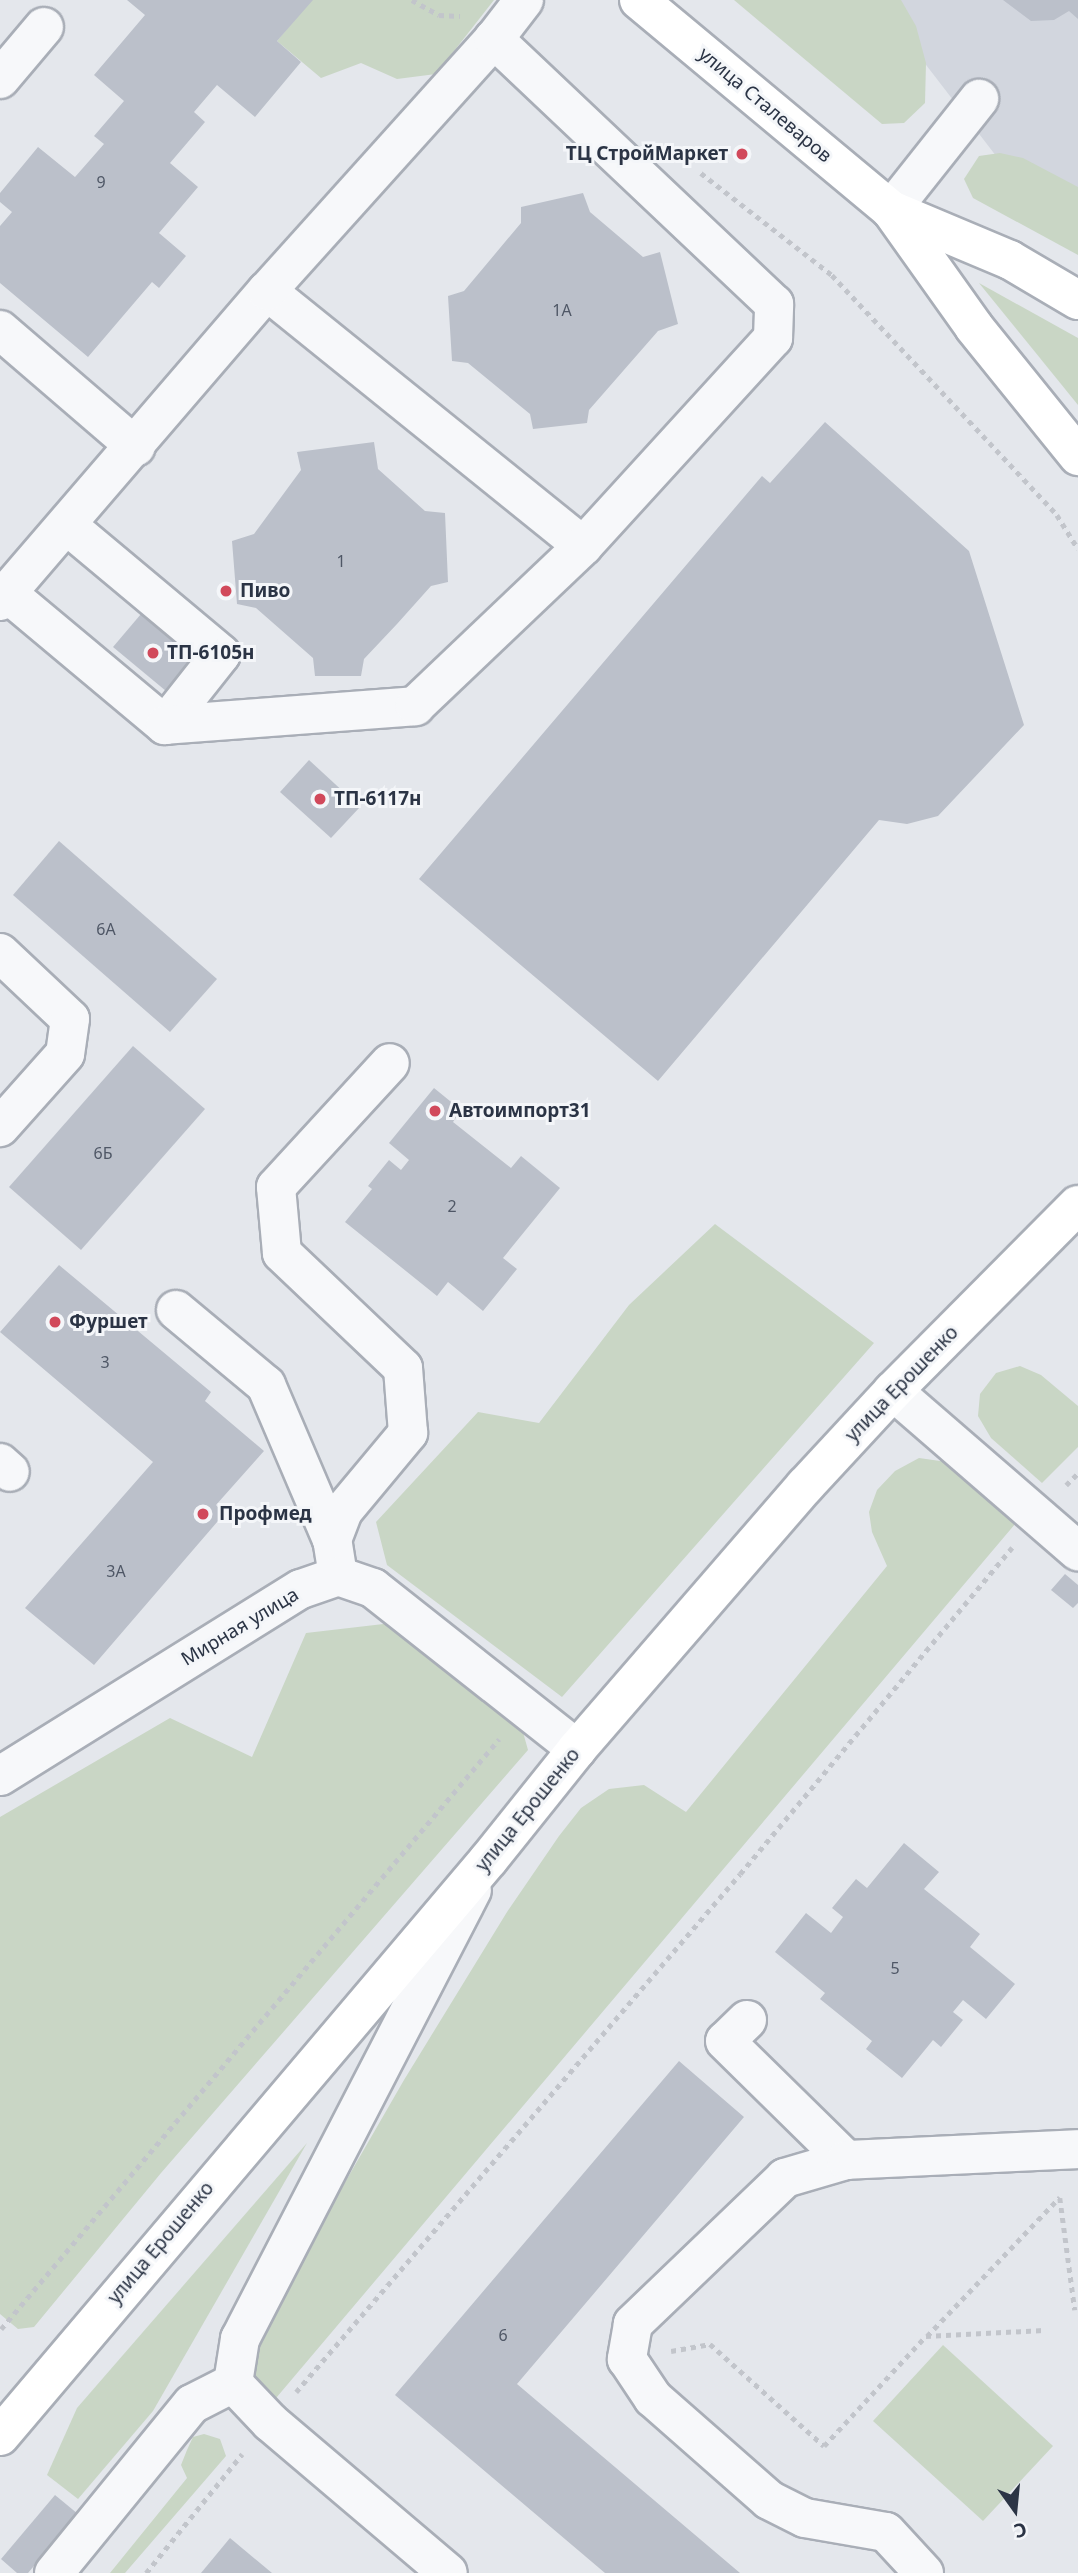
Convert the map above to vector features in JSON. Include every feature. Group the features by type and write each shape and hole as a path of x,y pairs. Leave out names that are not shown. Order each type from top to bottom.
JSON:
{"main road":[{"name":"улица Сталеваров","path":"639,0 891,210 974,327 1078,456"},
{"name":"улица Сталеваров","path":"891,210 1010,260 1078,300"},
{"name":"улица Ерошенко","path":"0,2436 489,1859 577,1749 805,1486 893,1391 1078,1205"}],"street":[{"path":"494,39 774,304 773,338 583,546 415,706 165,725 3,597 68,526 267,291 494,39 523,0"},
{"path":"0,79 44,27"},
{"path":"891,210 979,99"},
{"path":"267,291 583,546"},
{"path":"0,330 136,447"},
{"path":"68,526 221,654 165,725"},
{"path":"0,953 70,1019 65,1054 0,1126"},
{"path":"335,1558 343,1511 408,1433 403,1368 282,1253 276,1187 390,1063"},
{"path":"176,1310 265,1385 335,1558 577,1749"},
{"path":"893,1391 1078,1551"},
{"name":"Мирная улица","path":"0,1776 301,1589 335,1558"},
{"path":"233,2383 240,2339 489,1859"},
{"path":"747,2020 725,2042 846,2160"},
{"path":"925,2573 886,2532 805,2518 769,2500 653,2398 627,2360 633,2324 785,2178 846,2160 1067,2150"},
{"path":"233,2383 270,2422 448,2573"},
{"path":"54,2573 192,2404 233,2383"}],"path":[{"path":"146,2573 270,2422 740,1874 1036,1517 1078,1473"},
{"path":"0,2330 504,1732"},
{"path":"1067,2150 1060,2197 1075,2310"},
{"path":"627,2360 710,2344 824,2446 1060,2197"},
{"path":"926,2336 1044,2330"}],"shaded area":[{"path":"870,0 1078,0 1078,213 1013,178 890,18"}],"green space":[{"path":"311,0 494,0 436,74 397,79 361,63 321,78 277,41"},
{"path":"734,0 901,0 916,26 926,63 925,103 904,123 882,124"},
{"path":"1000,153 1023,158 1078,187 1078,255 973,198 964,179 979,156"},
{"path":"979,283 1078,338 1078,405"},
{"path":"715,1224 874,1343 562,1697 387,1565 376,1522 478,1412 539,1423 629,1305"},
{"path":"1020,1366 1041,1375 1078,1406 1078,1447 1042,1483 991,1438 978,1416 980,1394 996,1373"},
{"path":"919,1458 947,1462 1021,1517 271,2404 255,2380 249,2349 404,2080 507,1912 559,1836 581,1808 609,1789 644,1785 686,1812 887,1566 872,1532 869,1512 877,1490 895,1471"},
{"path":"392,1623 521,1725 528,1750 161,2173 34,2327 18,2329 0,2314 0,1817 170,1718 252,1757 306,1633"},
{"path":"307,2143 153,2411 78,2499 47,2475 77,2408"},
{"path":"943,2345 1053,2446 983,2521 873,2421"},
{"path":"204,2434 220,2439 226,2456 125,2573 110,2573 187,2478 181,2465 193,2437"}],"building":[{"path":"127,0 313,0 277,41 301,62 255,117 217,85 194,112 205,122 170,163 198,187 159,233 186,256 159,288 152,282 88,357 0,283 0,226 12,212 0,202 0,193 38,147 75,177 104,144 94,136 124,101 94,75 145,15"},
{"path":"1003,0 1078,0 1078,19 1069,11 1054,20 1031,21"},
{"path":"583,193 590,212 643,257 660,252 678,324 658,331 589,410 587,423 533,429 530,414 468,363 452,361 448,296 464,291 521,223 521,207"},
{"path":"825,422 969,551 1024,725 938,816 907,824 879,820 658,1081 419,879 762,476 770,483"},
{"path":"374,442 378,469 425,511 445,513 448,582 431,586 364,659 361,676 315,676 313,658 256,608 237,604 232,541 254,534 301,470 297,452"},
{"name":"ТП-6105н","path":"141,614 194,659 166,691 113,647"},
{"name":"ТП-6117н","path":"309,760 360,807 331,838 280,792"},
{"path":"59,841 217,979 170,1032 13,895"},
{"path":"133,1046 205,1109 81,1250 9,1187"},
{"path":"434,1088 461,1110 453,1122 511,1168 521,1156 560,1188 503,1258 517,1269 483,1311 448,1282 437,1296 345,1222 372,1189 368,1186 389,1160 401,1170 409,1160 389,1143"},
{"path":"59,1265 211,1392 205,1401 264,1451 216,1505 224,1514 94,1665 25,1608 153,1462 0,1332"},
{"path":"1065,1574 1078,1585 1078,1603 1073,1608 1051,1590"},
{"path":"904,1843 939,1872 924,1889 980,1934 970,1947 1015,1984 986,2019 963,2000 953,2012 963,2020 941,2047 933,2040 902,2078 866,2049 872,2041 820,1999 825,1993 775,1952 806,1913 831,1933 843,1917 832,1908 856,1879 867,1888"},
{"path":"679,2061 744,2117 517,2384 740,2573 605,2573 395,2395"},
{"path":"55,2495 78,2514 28,2573 17,2573 1,2559"},
{"path":"230,2538 272,2573 201,2573"}],"place":[{"name":"ТЦ СтройМаркет","path":"742,154"},
{"name":"Пиво","path":"226,591"},
{"name":"ТП-6105н","path":"153,653"},
{"name":"ТП-6117н","path":"320,799"},
{"name":"Автоимпорт31","path":"435,1111"},
{"name":"Фуршет","path":"55,1322"},
{"name":"Профмед","path":"203,1514"}]}
